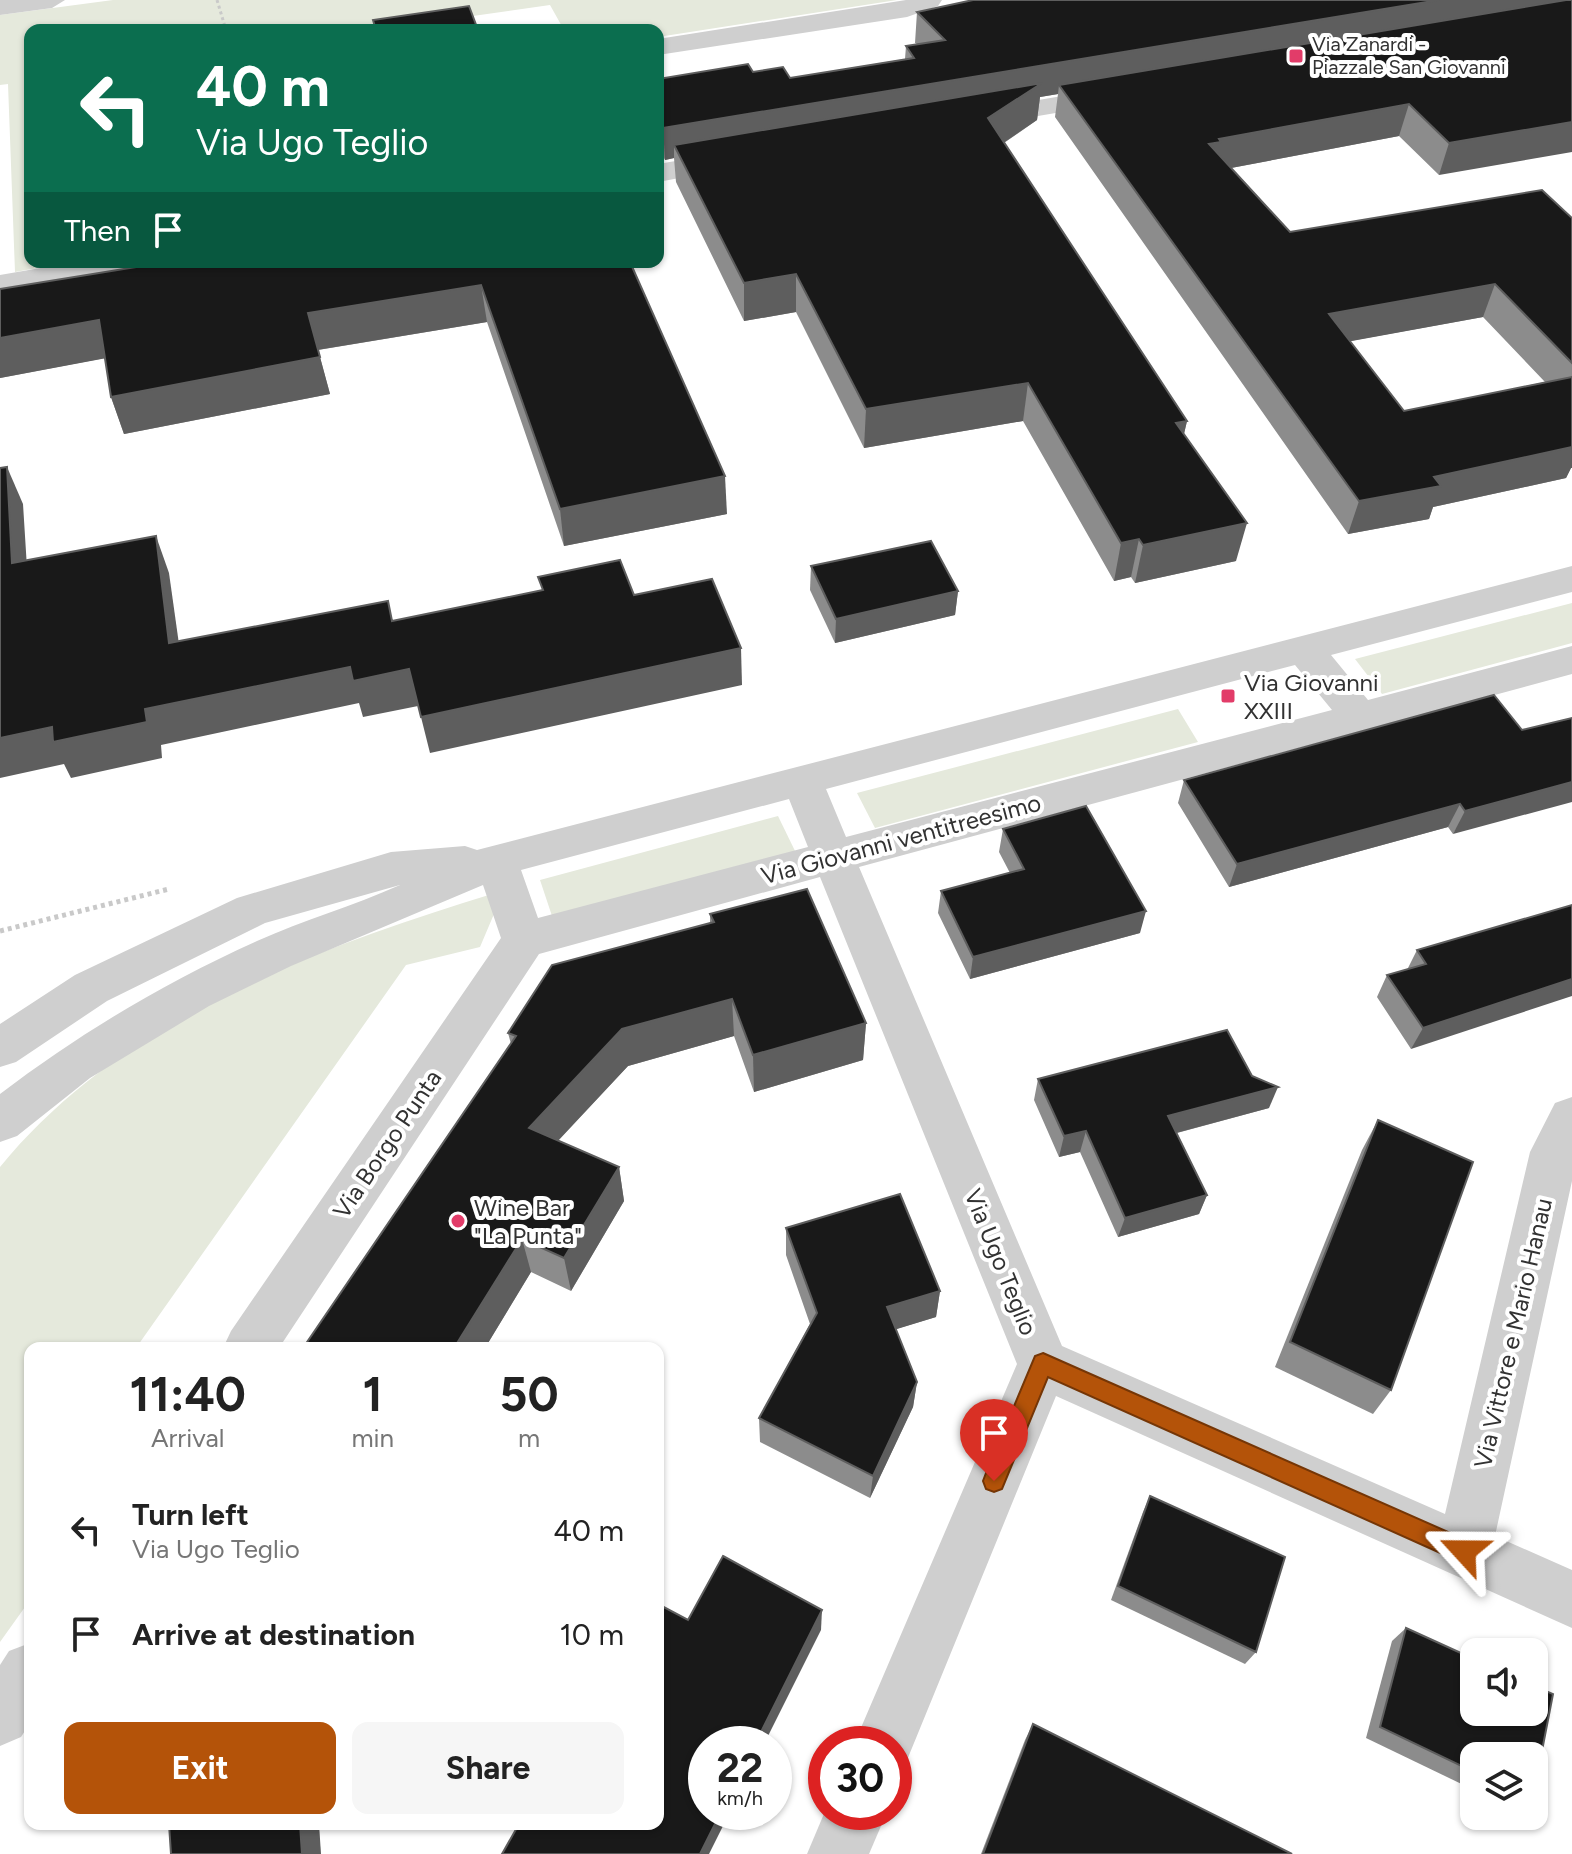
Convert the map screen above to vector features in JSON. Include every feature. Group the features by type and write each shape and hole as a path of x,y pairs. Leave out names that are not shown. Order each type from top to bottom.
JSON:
{"street":[{"path":"0,5 52,0"},
{"path":"664,46 907,9 929,0"},
{"path":"945,124 1149,89"},
{"path":"664,172 757,156"},
{"path":"0,284 95,268"},
{"path":"0,1121 74,1064 193,993 275,953 400,904 496,860 1572,579"},
{"path":"1304,649 1360,717"},
{"name":"Via Giovanni ventitreesimo","path":"524,940 1572,660"},
{"name":"Via Ugo Teglio","path":"801,779 1043,1364 892,1726"},
{"path":"496,860 524,940"},
{"path":"2,1046 91,988 252,910 391,869 496,860"},
{"name":"Via Borgo Punta","path":"253,1342 524,940"},
{"name":"Via Vittore e Mario Hanau","path":"1464,1551 1554,1152 1572,1118"},
{"path":"1043,1364 1572,1599"},
{"path":"0,1716 24,1681"},
{"path":"838,1854 848,1830"}],"path":[{"path":"217,0 224,24"}],"shaded area":[{"path":"113,0 897,0 664,36 664,24 561,24 550,5 416,24 24,24 24,268 37,268 15,272 8,84 0,85 0,15"},
{"path":"1572,603 1572,643 1382,694 1355,659"},
{"path":"1178,709 1198,742 875,828 857,793"},
{"path":"778,816 796,853 553,919 540,880"},
{"path":"492,894 494,914 480,947 406,965 140,1342 24,1342 24,1608 0,1642 0,1167 49,1115 103,1070 162,1030 224,996 290,966 424,915"}],"building":[{"path":"973,0 1439,0 664,128 664,78 748,64 753,72 783,67 790,78 914,58 906,46 945,40 917,12"},
{"path":"1572,0 1572,122 1449,143 1409,104 1219,139 1221,142 1209,144 1290,232 1542,190 1572,218 1572,363 1495,284 1329,314 1404,411 1572,377 1572,447 1434,477 1441,486 1359,501 1059,85"},
{"path":"469,6 476,24 374,24 373,20"},
{"path":"1042,83 988,118 1187,421 1176,423 1247,523 1143,545 1139,539 1121,543 1028,383 866,409 796,274 744,283 674,145"},
{"path":"130,268 633,268 725,476 560,509 481,285 308,313 320,357 111,397 99,320 0,338 0,289"},
{"path":"7,467 12,563 156,536 169,643 388,601 392,621 543,590 538,577 620,560 634,595 712,579 741,648 421,717 409,669 353,681 350,667 145,709 147,722 53,742 52,727 0,738 0,468"},
{"path":"931,541 958,591 836,619 811,566"},
{"path":"1494,695 1522,730 1572,718 1572,782 1465,811 1460,804 1237,864 1184,780"},
{"path":"1086,806 1146,911 973,957 941,891 1024,869 1003,829"},
{"path":"807,889 866,1023 753,1055 732,999 622,1029 529,1128 619,1167 564,1258 522,1239 458,1342 307,1342 516,1036 508,1033 552,965 714,922 710,914"},
{"path":"1572,905 1572,979 1423,1028 1387,975 1426,964 1417,950"},
{"path":"1227,1030 1252,1076 1278,1087 1168,1116 1207,1195 1125,1218 1086,1131 1064,1136 1038,1079"},
{"path":"1378,1120 1473,1162 1391,1390 1290,1342"},
{"path":"900,1194 940,1291 887,1307 917,1382 873,1476 759,1418 817,1313 786,1228"},
{"path":"1150,1496 1285,1557 1256,1652 1118,1586"},
{"path":"723,1556 822,1610 764,1726 688,1726 688,1830 712,1830 700,1854 502,1854 516,1830 664,1830 664,1607 688,1620"},
{"path":"1406,1628 1460,1653 1460,1726 1547,1726 1544,1742 1460,1742 1460,1765 1380,1727"},
{"path":"1548,1692 1553,1694 1548,1720"},
{"path":"1033,1724 1292,1854 983,1854"},
{"path":"169,1830 300,1830 302,1854 171,1854"}],"place":[{"name":"Via Zanardi - Piazzale San Giovanni","path":"1296,56"},
{"name":"Via Giovanni XXIII","path":"1228,696"},
{"name":"Wine Bar \"La Punta\"","path":"458,1221"}],"route":[{"path":"994,1481 1043,1364 1464,1551"}]}
